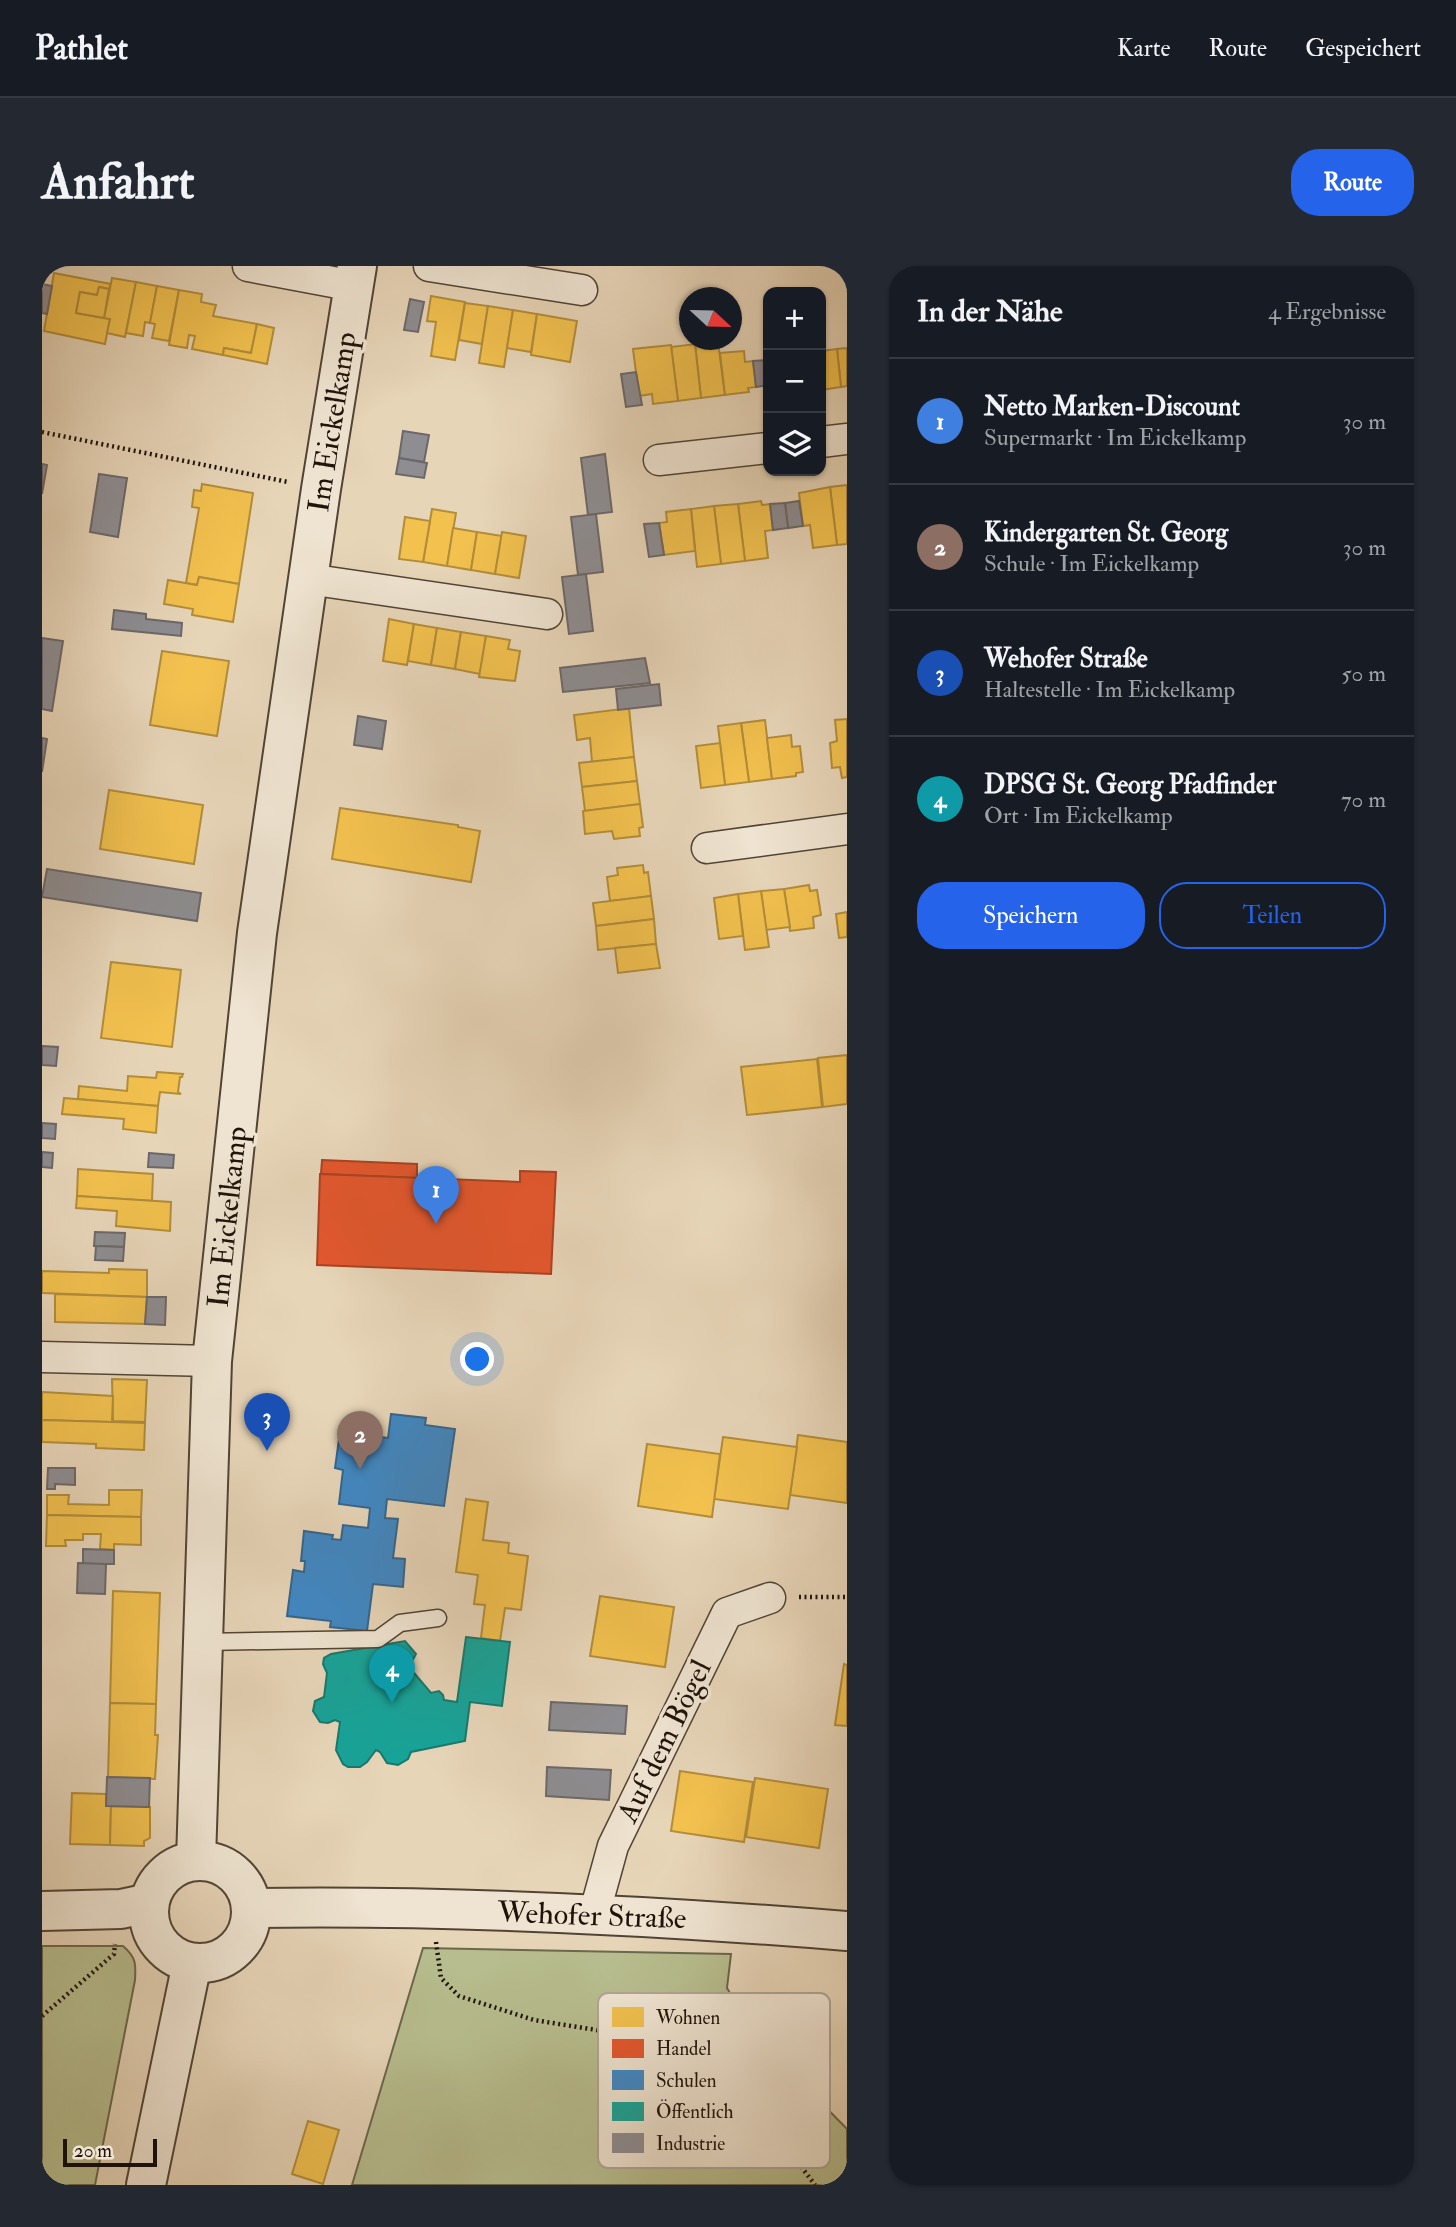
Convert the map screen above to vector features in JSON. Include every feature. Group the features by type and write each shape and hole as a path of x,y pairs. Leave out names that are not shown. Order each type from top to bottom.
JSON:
{"street":[{"path":"247,266 356,276"},
{"path":"429,266 582,290"},
{"name":"Im Eickelkamp","path":"196,1860 212,1361 257,933 321,489 356,276"},
{"path":"826,441 847,439"},
{"path":"659,460 763,449"},
{"path":"308,579 547,614"},
{"path":"707,848 847,829"},
{"path":"42,1357 212,1361"},
{"name":"Auf dem Bögel","path":"594,1915 613,1846 727,1613 770,1598"},
{"path":"42,1910 135,1906 165,1873 180,1864 196,1860 210,1861 234,1873 249,1895 252,1909 250,1924 235,1950 222,1959 208,1963 192,1963 173,1956 158,1942 150,1924 135,1906"},
{"name":"Wehofer Straße","path":"252,1909 431,1909 682,1918 847,1931"},
{"path":"146,2185 192,1963"}],"lane":[{"path":"203,1642 378,1639 400,1623 438,1618"}],"path":[{"path":"42,432 321,489"},
{"path":"770,1598 847,1597"},
{"path":"42,2016 114,1954 135,1906"},
{"path":"431,1909 442,1978 459,1996 534,2020 598,2030"},
{"path":"803,2168 816,2185"}],"green space":[{"path":"42,1946 123,1946 134,1961 135,1980 95,2185 42,2185"},
{"path":"423,1948 731,1954 727,1988 730,1993 598,1993 598,2168 830,2168 830,2112 847,2129 847,2185 352,2185"}],"building: Wohnen":[{"path":"54,273 111,284 109,289 99,287 97,295 80,292 76,313 110,319 105,344 44,331"},
{"path":"112,278 136,282 125,337 107,333 110,319 104,318"},
{"path":"136,282 157,286 150,323 145,322 143,336 126,333"},
{"path":"157,286 179,290 169,341 152,338 155,324 150,323"},
{"path":"99,287 109,289 104,318 76,313 80,292 97,295"},
{"path":"179,290 202,294 201,302 216,305 213,316 257,324 251,353 224,348 223,355 192,349 195,336 189,335 187,348 169,345"},
{"path":"431,296 465,302 455,360 431,356 436,322 427,321"},
{"path":"465,303 488,306 482,344 459,340"},
{"path":"488,306 513,310 504,367 479,363"},
{"path":"513,310 537,314 531,352 507,348"},
{"path":"537,314 577,321 570,362 531,355"},
{"path":"257,324 274,328 267,364 223,355 224,348 251,353"},
{"path":"671,345 678,401 653,404 652,394 639,396 633,349"},
{"path":"671,347 696,350 701,398 678,401"},
{"path":"847,348 847,386 841,387 837,349"},
{"path":"837,349 841,387 826,389 826,350"},
{"path":"696,350 719,350 725,395 701,398"},
{"path":"744,351 745,362 753,361 756,387 748,388 749,392 725,395 720,353"},
{"path":"202,484 253,493 239,584 199,577 197,585 186,583 199,508 192,507 194,490 201,491"},
{"path":"847,485 847,544 837,545 830,487"},
{"path":"830,487 837,545 813,548 810,525 803,526 799,493"},
{"path":"761,501 762,505 770,504 773,530 765,531 768,558 745,561 738,504"},
{"path":"738,504 745,561 721,564 714,506"},
{"path":"714,506 721,564 697,567 691,509"},
{"path":"432,509 456,513 447,566 423,562"},
{"path":"691,509 695,551 664,555 659,523 667,522 666,512"},
{"path":"405,517 430,521 423,562 399,559"},
{"path":"453,528 477,532 471,570 447,566"},
{"path":"477,532 502,536 495,574 471,570"},
{"path":"502,532 526,536 519,578 495,574"},
{"path":"199,577 239,584 233,622 192,615 193,609 164,604 168,580 197,585"},
{"path":"389,619 414,624 407,665 383,661"},
{"path":"414,624 437,628 431,665 408,661"},
{"path":"437,628 461,632 455,669 431,665"},
{"path":"461,632 486,636 480,674 455,669"},
{"path":"486,636 510,640 508,649 520,651 515,681 479,677"},
{"path":"162,651 229,661 217,736 150,725"},
{"path":"629,708 634,757 592,762 590,738 577,740 574,715"},
{"path":"847,719 847,777 842,778 840,767 832,768 830,743 837,741 835,720"},
{"path":"765,720 772,779 749,782 741,723"},
{"path":"741,723 749,782 725,785 718,726"},
{"path":"791,735 792,747 800,746 803,772 796,773 796,776 772,779 767,738"},
{"path":"720,743 725,785 701,788 696,746"},
{"path":"634,757 637,781 582,787 579,763"},
{"path":"637,781 640,804 585,811 582,787"},
{"path":"109,790 203,805 194,864 100,849"},
{"path":"640,804 643,827 639,828 640,836 614,839 612,831 585,834 583,811"},
{"path":"340,808 458,825 480,831 471,882 332,859"},
{"path":"643,865 644,873 648,872 651,896 610,901 607,877 618,875 617,868"},
{"path":"809,885 810,891 817,890 821,915 813,917 814,928 790,931 784,889"},
{"path":"784,889 790,927 766,930 761,891"},
{"path":"761,891 769,947 745,950 738,894"},
{"path":"738,894 743,936 719,939 714,898"},
{"path":"651,896 654,919 596,926 593,903"},
{"path":"847,912 847,937 839,938 836,914"},
{"path":"654,919 656,944 598,950 596,926"},
{"path":"656,944 660,968 618,973 615,948"},
{"path":"111,962 181,970 172,1047 101,1038"},
{"path":"847,1055 847,1104 823,1107 818,1058"},
{"path":"817,1059 822,1107 747,1115 741,1067"},
{"path":"157,1072 183,1074 178,1092 181,1094 160,1092 158,1106 78,1099 79,1086 127,1091 128,1076 156,1078"},
{"path":"64,1098 158,1106 156,1133 123,1129 124,1119 62,1114"},
{"path":"78,1169 153,1174 152,1201 77,1196"},
{"path":"77,1196 171,1202 170,1231 116,1226 117,1211 76,1208"},
{"path":"109,1269 147,1270 147,1297 42,1293 42,1271 109,1273"},
{"path":"55,1294 147,1297 145,1324 55,1322"},
{"path":"112,1379 147,1380 145,1422 113,1421"},
{"path":"42,1392 113,1396 112,1422 42,1420"},
{"path":"42,1420 145,1423 144,1450 96,1448 96,1444 42,1442"},
{"path":"798,1435 847,1442 847,1503 790,1495"},
{"path":"723,1437 797,1447 788,1509 714,1499"},
{"path":"647,1444 720,1454 712,1517 638,1506"},
{"path":"109,1490 142,1490 141,1517 47,1515 47,1495 69,1495 68,1504 109,1505"},
{"path":"466,1499 488,1502 483,1540 509,1543 508,1553 528,1556 521,1610 505,1608 500,1641 481,1638 485,1605 474,1604 478,1575 456,1572"},
{"path":"47,1515 141,1517 141,1545 114,1544 114,1550 100,1549 101,1534 83,1534 83,1540 65,1540 66,1546 46,1546"},
{"path":"113,1591 160,1593 156,1704 110,1703"},
{"path":"600,1596 674,1607 665,1667 590,1656"},
{"path":"844,1664 847,1665 847,1726 835,1725"},
{"path":"110,1703 156,1704 155,1735 158,1735 155,1779 108,1777"},
{"path":"680,1771 753,1782 744,1842 671,1831"},
{"path":"755,1778 828,1789 819,1848 746,1837"},
{"path":"72,1793 106,1794 106,1806 111,1806 110,1845 70,1844"},
{"path":"111,1806 150,1807 150,1838 144,1841 144,1846 110,1845"},
{"path":"308,2121 339,2130 323,2184 292,2174"}],"building: Handel":[{"path":"322,1160 417,1164 417,1178 321,1174"},
{"path":"520,1171 556,1172 551,1274 317,1265 320,1174 520,1182"}],"building: Schulen":[{"path":"391,1414 426,1418 425,1425 455,1429 444,1506 387,1499 385,1518 398,1519 393,1558 405,1559 403,1587 373,1584 367,1631 330,1627 331,1621 287,1616 293,1570 304,1572 305,1561 301,1561 304,1531 333,1535 332,1539 341,1540 343,1525 368,1528 370,1508 339,1504 343,1470 335,1468 340,1432 388,1438"}],"building: Öffentlich":[{"path":"466,1637 510,1642 502,1706 470,1702 465,1741 411,1752 408,1759 398,1765 387,1763 376,1750 360,1767 343,1764 336,1750 340,1722 320,1722 313,1711 315,1701 324,1697 327,1673 323,1664 324,1658 331,1654 405,1641 416,1654 409,1667 431,1693 439,1691 444,1700 457,1702"}],"building: Industrie":[{"path":"42,284 52,286 47,314 42,313"},
{"path":"410,299 424,302 418,332 404,330"},
{"path":"763,360 763,386 756,387 753,361"},
{"path":"636,372 642,405 626,407 621,374"},
{"path":"403,431 429,435 424,462 399,458"},
{"path":"605,454 612,512 588,515 581,458"},
{"path":"399,458 427,463 424,478 396,474"},
{"path":"42,464 47,465 42,494"},
{"path":"99,474 127,478 118,537 90,532"},
{"path":"799,501 803,526 788,528 785,503"},
{"path":"785,503 788,528 773,530 770,504"},
{"path":"596,514 603,572 578,575 571,517"},
{"path":"659,523 664,555 649,557 644,524"},
{"path":"586,574 593,631 569,634 562,577"},
{"path":"114,610 146,614 146,619 182,623 181,636 112,629"},
{"path":"42,638 63,641 52,711 42,709"},
{"path":"645,658 650,683 563,692 560,668"},
{"path":"659,684 661,705 618,710 616,689"},
{"path":"358,716 386,721 382,749 354,745"},
{"path":"42,738 47,739 42,772"},
{"path":"47,869 201,893 197,921 42,897"},
{"path":"42,1046 58,1047 56,1066 42,1065"},
{"path":"42,1123 56,1124 55,1139 42,1138"},
{"path":"42,1152 53,1153 52,1168 42,1167"},
{"path":"149,1153 174,1155 173,1168 148,1167"},
{"path":"95,1232 125,1233 124,1247 94,1246"},
{"path":"96,1246 124,1247 123,1261 95,1260"},
{"path":"147,1297 166,1297 165,1325 145,1324"},
{"path":"48,1468 75,1468 75,1485 55,1484 55,1489 47,1489"},
{"path":"83,1549 114,1550 114,1564 83,1564"},
{"path":"78,1563 106,1564 105,1594 77,1593"},
{"path":"551,1702 627,1706 625,1734 549,1730"},
{"path":"547,1767 611,1770 609,1800 546,1796"},
{"path":"107,1777 150,1778 149,1807 106,1806"}],"place":[{"name":"Netto Marken-Discount","path":"436,1224"},
{"name":"Wehofer Straße","path":"267,1451"},
{"name":"Kindergarten St. Georg","path":"360,1469"},
{"name":"DPSG St. Georg Pfadfinder","path":"392,1703"}]}
